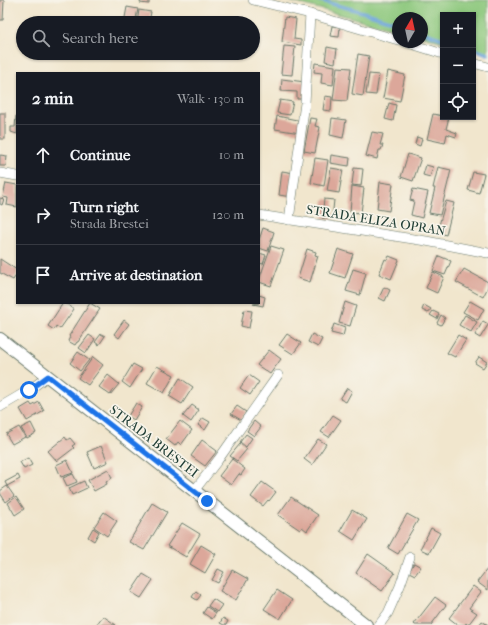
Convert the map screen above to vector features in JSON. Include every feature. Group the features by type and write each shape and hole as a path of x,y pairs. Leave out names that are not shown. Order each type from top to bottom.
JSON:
{"main road":[{"name":"STRADA BRESTEI","path":"0,339 366,625"}],"street":[{"path":"253,0 310,14 392,38"},
{"path":"289,220 305,103 310,14"},
{"path":"424,48 440,53"},
{"path":"476,64 488,67"},
{"path":"0,173 16,176"},
{"name":"STRADA ELIZA OPRAN","path":"260,215 426,241 488,253"},
{"path":"194,491 218,460 278,375"},
{"path":"0,407 29,390 48,376"},
{"path":"379,625 388,613 400,586 410,557"}],"green space":[{"path":"286,0 488,0 488,54 476,51 476,12 440,12 440,41 428,38 428,12 392,12 392,28"}],"building":[{"path":"0,0 4,0 3,20 0,20"},
{"path":"141,0 149,0 149,4 140,3"},
{"path":"127,7 138,9 136,16 125,16"},
{"path":"139,10 151,12 150,16 138,16"},
{"path":"285,17 296,19 294,39 301,40 301,45 282,42"},
{"path":"332,26 340,27 339,37 330,36"},
{"path":"284,46 295,47 292,75 281,74"},
{"path":"327,47 337,49 335,63 325,61"},
{"path":"358,54 369,56 363,96 352,94"},
{"path":"315,63 335,66 333,85 321,83 322,73 314,72"},
{"path":"337,67 351,68 347,101 333,100"},
{"path":"388,71 405,75 400,101 383,98"},
{"path":"369,74 379,75 376,95 366,94"},
{"path":"282,79 305,82 303,99 297,99 297,92 281,91"},
{"path":"325,96 332,97 331,111 323,110"},
{"path":"280,100 293,102 290,115 277,113"},
{"path":"389,103 396,105 393,121 385,119"},
{"path":"0,113 5,113 5,139 0,139"},
{"path":"433,114 440,115 440,120 448,120 446,129 457,133 456,137 447,134 445,143 427,139"},
{"path":"16,116 16,134 11,132 11,127 15,127"},
{"path":"277,116 302,121 300,133 275,129"},
{"path":"310,118 317,119 315,126 320,127 315,153 304,151"},
{"path":"332,118 346,120 343,138 330,135"},
{"path":"372,132 383,134 380,145 383,145 381,150 379,150 377,159 366,156"},
{"path":"417,137 422,139 420,146 415,144"},
{"path":"408,154 421,158 413,181 401,177"},
{"path":"0,155 7,156 6,166 0,166"},
{"path":"331,155 350,158 349,166 330,163"},
{"path":"315,158 328,160 324,186 311,183"},
{"path":"426,165 433,167 430,177 423,175"},
{"path":"438,167 451,170 440,215 429,213"},
{"path":"331,168 343,170 339,193 327,191"},
{"path":"354,168 363,169 361,186 352,185"},
{"path":"282,171 294,173 291,197 279,195"},
{"path":"473,172 484,174 479,193 468,190"},
{"path":"380,182 393,184 389,211 377,209"},
{"path":"6,183 16,185 16,207 7,205 8,198 3,197"},
{"path":"352,186 364,188 361,213 350,212"},
{"path":"413,189 428,192 422,218 411,215 414,201 410,200"},
{"path":"0,198 4,199 2,205 0,204"},
{"path":"324,199 334,200 332,219 322,218"},
{"path":"446,201 454,203 446,235 437,232"},
{"path":"263,228 274,232 268,251 260,248 260,237"},
{"path":"271,246 284,250 271,286 260,282 260,277"},
{"path":"307,249 316,252 315,255 318,256 310,282 298,278"},
{"path":"338,249 353,254 345,278 330,273"},
{"path":"260,253 266,255 263,264 260,263"},
{"path":"389,256 399,260 391,279 379,274 385,259 387,260"},
{"path":"439,256 451,261 445,275 433,271"},
{"path":"0,259 16,269 16,276 13,280 0,273"},
{"path":"353,269 366,273 360,295 346,291"},
{"path":"464,269 488,282 488,287 483,297 456,282"},
{"path":"433,272 444,277 437,293 426,288"},
{"path":"384,287 390,290 385,301 379,298"},
{"path":"260,295 265,297 263,306 253,304 260,304"},
{"path":"470,301 484,309 478,320 463,312"},
{"path":"345,302 356,306 350,326 339,323"},
{"path":"62,304 66,304 74,309 60,329 56,326 54,330 48,326"},
{"path":"89,304 100,309 75,345 68,341 69,336"},
{"path":"424,305 431,309 428,313 422,310"},
{"path":"244,310 252,311 249,328 241,326"},
{"path":"433,311 439,314 437,319 430,315"},
{"path":"441,315 445,318 441,325 437,323"},
{"path":"465,315 477,322 471,332 459,325"},
{"path":"124,320 129,324 119,338 114,334"},
{"path":"483,321 488,325 480,338 475,335"},
{"path":"334,324 345,328 343,336 331,333"},
{"path":"101,334 105,336 99,345 95,342"},
{"path":"287,334 301,343 293,354 279,345"},
{"path":"312,334 322,339 318,347 308,342"},
{"path":"89,335 95,339 86,353 79,348"},
{"path":"458,335 466,340 455,357 447,353"},
{"path":"269,350 281,359 270,374 257,365"},
{"path":"78,352 89,360 80,371 70,363"},
{"path":"93,357 103,365 88,385 78,378"},
{"path":"479,357 487,362 483,368 475,363"},
{"path":"133,364 142,369 130,388 122,382"},
{"path":"157,366 174,375 164,393 147,383"},
{"path":"108,375 119,384 110,395 99,387"},
{"path":"249,375 259,382 250,395 240,388"},
{"path":"180,378 193,387 182,404 169,396"},
{"path":"347,388 352,391 346,402 340,399"},
{"path":"39,402 44,411 27,421 20,409 30,403 32,406"},
{"path":"136,403 142,407 134,420 128,416"},
{"path":"192,405 199,410 191,422 183,416"},
{"path":"237,406 246,412 241,420 231,414"},
{"path":"333,415 341,420 329,437 321,432"},
{"path":"203,418 210,422 205,430 198,425"},
{"path":"180,421 192,430 181,445 178,442 175,446 166,439"},
{"path":"254,421 261,427 254,436 247,431"},
{"path":"31,423 36,433 27,438 21,428"},
{"path":"19,427 25,437 12,444 6,434"},
{"path":"246,434 252,438 246,447 240,442"},
{"path":"65,437 67,440 70,438 75,444 72,446 74,448 57,461 48,451"},
{"path":"318,439 326,444 312,465 304,459"},
{"path":"202,440 217,451 205,466 191,456"},
{"path":"240,444 247,449 237,461 230,456"},
{"path":"101,446 108,462 94,468 87,452"},
{"path":"28,458 32,465 24,469 20,462"},
{"path":"232,459 245,469 241,475 239,474 231,485 219,476"},
{"path":"67,460 73,473 61,477 56,465"},
{"path":"108,469 112,478 106,482 107,484 94,491 88,480"},
{"path":"73,474 77,482 67,486 63,478"},
{"path":"18,475 20,479 7,486 5,482"},
{"path":"84,481 87,488 72,495 69,488"},
{"path":"262,482 276,492 263,506 251,497"},
{"path":"7,486 14,496 6,502 0,491"},
{"path":"16,497 24,509 15,515 8,503"},
{"path":"291,497 318,515 307,531 302,527 300,530 278,515"},
{"path":"152,503 167,512 144,550 129,542"},
{"path":"352,510 367,519 354,540 340,531"},
{"path":"104,512 117,521 107,536 94,527"},
{"path":"407,514 418,520 398,554 388,548"},
{"path":"182,523 200,534 186,557 167,546"},
{"path":"93,528 99,532 94,541 88,537"},
{"path":"431,528 440,533 429,553 420,549"},
{"path":"201,545 216,554 205,573 190,564"},
{"path":"368,554 395,573 382,591 356,573"},
{"path":"414,563 421,567 415,575 409,572"},
{"path":"488,568 488,590 477,582"},
{"path":"218,569 224,572 218,583 212,580"},
{"path":"232,570 248,579 236,600 220,591"},
{"path":"143,574 153,580 141,598 131,592"},
{"path":"473,586 481,592 469,608 477,613 468,625 466,623 465,625 458,625 449,618"},
{"path":"277,590 292,600 280,619 264,609"},
{"path":"196,591 201,595 197,600 192,597"},
{"path":"435,597 446,605 431,625 415,625 414,624"},
{"path":"213,599 222,605 217,612 208,606"},
{"path":"207,607 216,613 212,619 203,613"},
{"path":"103,616 116,625 96,625"},
{"path":"223,618 228,621 226,625 220,623"},
{"path":"482,621 488,625 479,625"}],"waterway":[{"path":"318,0 392,21"},
{"path":"428,34 440,38"},
{"path":"476,50 488,54"}],"route":[{"path":"29,390 48,376 207,501"}]}
